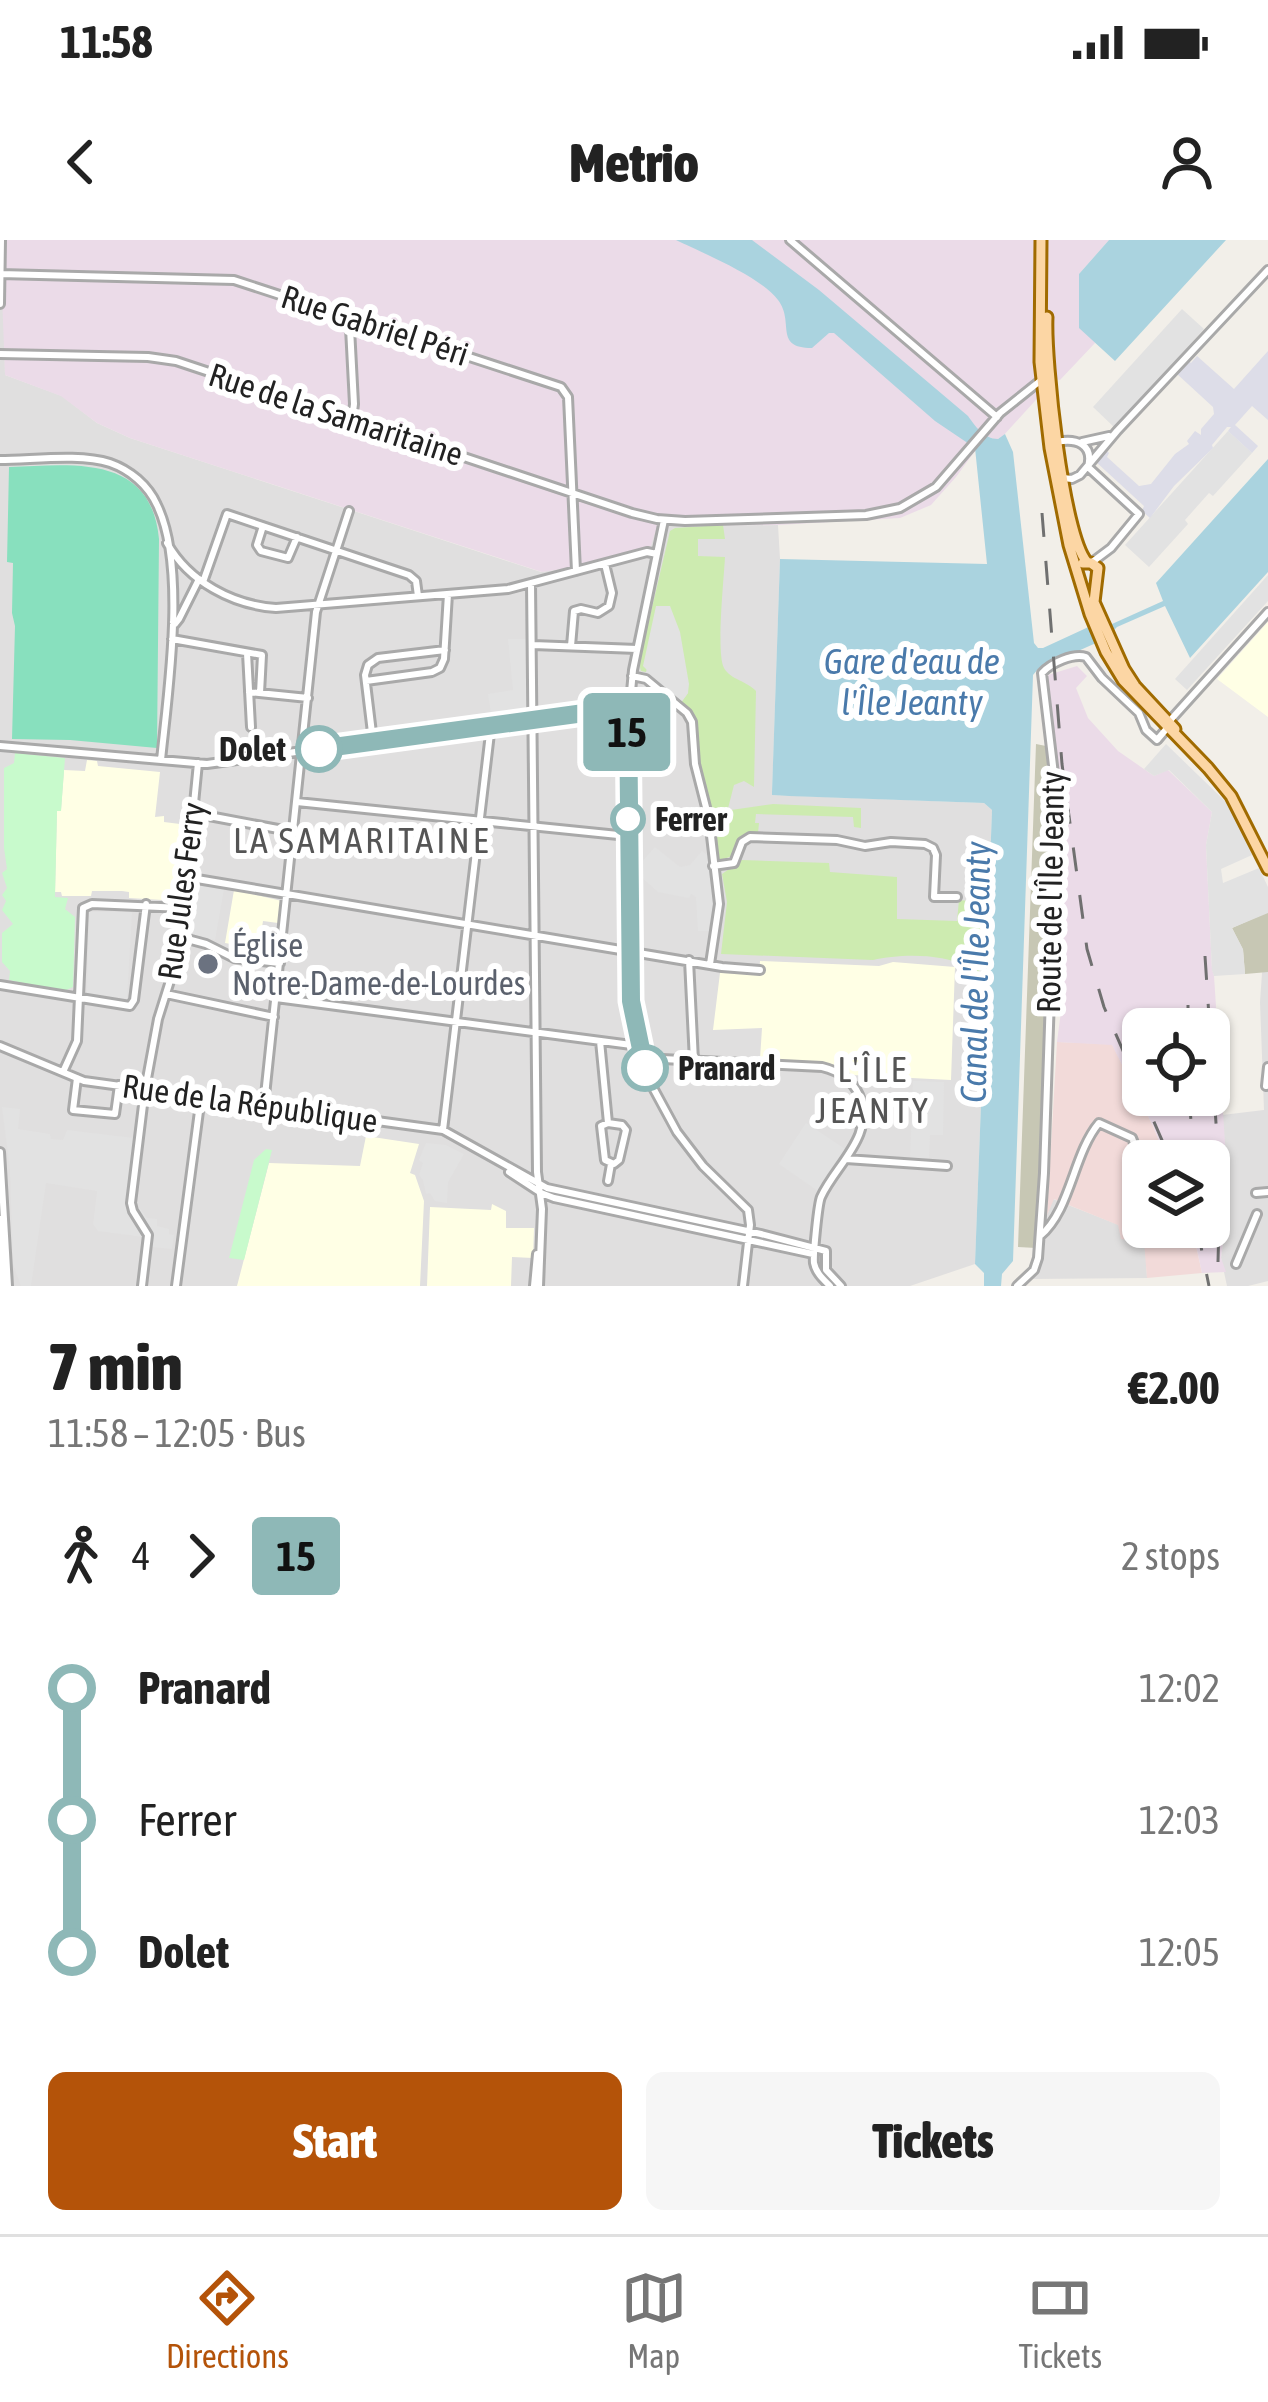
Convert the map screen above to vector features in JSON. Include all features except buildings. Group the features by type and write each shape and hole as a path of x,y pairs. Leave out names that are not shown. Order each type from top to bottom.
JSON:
{"main road":[{"path":"1044,240 1053,468 1078,576 1107,642 1132,682 1231,796 1268,869"},
{"path":"1054,445 1079,550 1097,567 1096,618"},
{"path":"1078,576 1081,564 1089,562"},
{"path":"1078,576 1089,584 1098,577"}],"street":[{"path":"790,240 997,416"},
{"path":"0,304 1,242"},
{"path":"1067,497 1118,431 1268,270"},
{"name":"Rue Gabriel Péri","path":"1,274 234,280 563,388 568,397 577,571"},
{"path":"352,420 353,318"},
{"name":"Rue de la Samaritaine","path":"0,354 166,358 664,520 883,512 904,506 932,490 997,416 1046,378"},
{"path":"1052,416 1064,435 1089,451 1088,466"},
{"path":"1054,445 1097,441 1118,431"},
{"path":"0,460 92,459 119,467 150,492 159,508 167,543 173,622 161,760"},
{"path":"1088,466 1139,514 1111,548 1098,577"},
{"path":"1053,468 1064,478 1080,475"},
{"path":"264,1105 318,605 349,511"},
{"path":"173,622 201,580 226,514 409,575 416,581 418,596"},
{"path":"664,520 628,707 631,1001 642,1058 656,1095 684,1143 748,1210 743,1286"},
{"path":"262,526 257,544 261,551 287,558 297,537"},
{"path":"167,543 177,560 231,598 286,608 508,589 646,552 657,554"},
{"path":"1089,562 1111,548"},
{"path":"571,646 573,612 601,613 609,606 612,593 604,563"},
{"path":"531,583 538,1286"},
{"path":"365,681 435,672 443,664 448,594"},
{"path":"1168,724 1268,612"},
{"path":"172,640 261,655 260,693"},
{"path":"533,645 637,649"},
{"path":"374,741 366,668 376,659 445,650"},
{"path":"247,652 251,727"},
{"name":"Route de l'Île Jeanty","path":"1017,1286 1036,1266 1040,1235 1056,821 1042,673 1076,655 1086,656 1102,679 1139,713 1152,736 1157,740 1168,724"},
{"path":"632,676 646,679 692,722 719,914 710,964"},
{"path":"249,692 308,698"},
{"path":"0,746 198,763 628,707"},
{"path":"443,1130 490,725"},
{"name":"Rue Jules Ferry","path":"142,1286 148,1233 131,1206 158,1019 180,938 198,763"},
{"path":"297,802 628,836"},
{"path":"193,813 294,832"},
{"path":"713,866 734,862 742,842 750,837 837,840 861,846 925,844 935,853 934,896 957,897"},
{"path":"185,877 760,970"},
{"path":"63,1072 77,1042 83,908 146,904 183,908"},
{"path":"0,985 132,1004 146,904"},
{"path":"180,938 234,958 280,964"},
{"path":"689,960 694,1061"},
{"path":"166,994 274,1017"},
{"path":"276,998 639,1046"},
{"path":"600,1041 608,1123"},
{"name":"Rue de la République","path":"0,1046 77,1078 119,1085 144,1096 201,1096 443,1130 557,1198 748,1236"},
{"path":"642,1058 823,1067 839,1073 856,1089 862,1110 859,1137 819,1203 814,1251 818,1273 830,1286"},
{"path":"1266,1086 1268,1067"},
{"path":"77,1078 73,1110 115,1113 119,1085"},
{"path":"176,1286 201,1096"},
{"path":"608,1123 622,1125 626,1131 620,1160 611,1164 604,1158 601,1133 602,1125 608,1123"},
{"path":"1040,1235 1053,1223 1099,1123 1133,1140"},
{"path":"0,1152 5,1286"},
{"path":"847,1159 946,1166"},
{"path":"608,1181 611,1164"},
{"path":"538,1286 539,1190"},
{"name":"Rue de la République","path":"539,1190 604,1197 748,1236"},
{"path":"1256,1193 1268,1192"},
{"path":"542,1209 557,1198"},
{"path":"1237,1264 1257,1214"},
{"path":"0,1220 5,1286"},
{"path":"748,1236 826,1251 827,1272 841,1286"}],"shaded area":[{"path":"0,240 1109,240 1079,274 1095,343 1003,436 996,440 986,436 931,505 900,518 657,526 648,556 542,572 130,438 97,423 61,396 5,375"},
{"path":"0,291 4,291 5,375 62,396 97,423 130,438 541,572 648,556 656,526 778,525 772,795 984,803 992,810 975,1264 910,1286 0,1286"},
{"path":"1182,309 1204,329 1115,428 1093,407"},
{"path":"1268,351 1268,420 1252,406 1235,425 1258,446 1252,453 1227,427 1150,518 1142,511 1144,506 1095,461 1106,450 1107,457 1139,486 1151,484 1189,444 1195,431 1201,435 1214,414 1213,407 1176,373 1197,356 1234,389"},
{"path":"1228,431 1252,453 1213,496 1209,493 1149,567 1125,545"},
{"path":"1268,575 1268,601 1187,690 1175,679"},
{"path":"656,606 670,606 689,684 680,704 673,699 666,707 642,686"},
{"path":"1268,622 1268,717 1217,679"},
{"path":"508,639 527,639 527,710 522,716 492,720 488,694 513,690"},
{"path":"1077,666 1087,676 1076,688 1088,718 1118,751 1154,776 1168,770 1212,812 1206,845 1216,1008 1122,1008 1122,1065 1112,1045 1057,1042 1063,996 1064,834 1048,675"},
{"path":"1036,744 1046,746 1053,813 1036,1248 1018,1247"},
{"path":"1166,744 1230,806 1252,855 1221,869 1223,883 1259,868 1268,887 1268,913 1232,928 1243,949 1245,974 1214,976 1206,845 1212,812 1169,770 1154,776 1144,769"},
{"path":"87,760 97,761 98,766 160,772 155,817 188,825 180,901 129,898 129,892 122,891 92,891 91,896 55,892 57,811 61,810 64,770 85,771"},
{"path":"655,847 680,867 690,865 702,851 708,856 716,909 709,931 698,931 696,897 658,892 640,876 639,865"},
{"path":"192,882 224,889 215,940 185,930"},
{"path":"234,890 282,901 278,923 263,921 260,940 250,939 248,947 225,943"},
{"path":"89,912 132,912 127,999 87,993"},
{"path":"1268,912 1268,972 1245,974 1243,950 1232,928"},
{"path":"1268,960 1268,1281 1227,1286 1221,1258 1222,1248 1230,1248 1230,1140 1223,1140 1222,1116 1264,1110 1262,973"},
{"path":"760,961 955,967 951,1080 852,1075 843,1067 823,1062 760,1059 762,1028 713,1030 720,973 759,974"},
{"path":"1057,1042 1112,1044 1122,1064 1122,1116 1148,1116 1159,1140 1122,1140 1122,1239 1118,1225 1054,1199 1047,1215"},
{"path":"913,1081 944,1082 943,1135 930,1135 929,1158 910,1158"},
{"path":"2,1107 20,1109 18,1129 50,1134 51,1139 63,1140 67,1130 142,1139 134,1201 147,1218 157,1219 157,1226 174,1235 172,1249 152,1247 146,1286 137,1286 144,1237 98,1231 93,1224 97,1191 46,1183 31,1286 21,1286 13,1264 10,1169"},
{"path":"1148,1116 1223,1116 1225,1140 1159,1140"},
{"path":"806,1123 845,1149 818,1191 779,1164"},
{"path":"366,1136 419,1144 410,1173 424,1201 420,1286 237,1286 269,1163 360,1166"},
{"path":"426,1143 446,1145 464,1154 448,1182 447,1203 426,1194 419,1175"},
{"path":"1053,1199 1122,1227 1122,1248 1145,1248 1147,1278 1031,1279 1034,1250"},
{"path":"492,1204 506,1211 506,1228 534,1228 533,1258 512,1257 511,1286 427,1286 430,1207 491,1210"},
{"path":"1145,1248 1197,1248 1202,1273 1147,1278"},
{"path":"1197,1248 1222,1248 1226,1272 1202,1273"}],"green space":[{"path":"9,467 105,470 141,491 153,511 159,539 157,748 12,739 15,626 13,563 7,562"},
{"path":"723,525 725,539 698,539 698,556 725,557 722,660 727,672 756,691 754,787 744,781 734,785 725,820 713,822 699,768 694,719 680,704 688,693 647,668 641,671 639,663 670,531"},
{"path":"15,753 65,758 61,811 57,811 55,897 68,898 65,909 75,917 73,987 64,991 9,980 10,971 2,962 2,933 13,924 2,910 7,888 2,873 7,869 4,768 14,763"},
{"path":"773,804 861,808 861,828 854,827 853,817 756,814 758,833 740,837 733,856 720,860 715,827 728,822 731,810"},
{"path":"742,860 829,863 830,872 897,877 897,919 957,921 959,900 981,902 974,1013 967,967 946,959 721,954 727,902 722,874"},
{"path":"266,1149 272,1150 244,1260 229,1258 254,1160"}],"water":[{"name":"Gare d'eau de l'Île Jeanty","path":"676,240 752,240 819,290 984,434 998,439 1005,434 1013,452 1038,648 1163,601 1156,583 1268,459 1268,572 1190,658 1165,606 1117,627 1116,634 1033,675 1013,1261 1002,1274 1001,1286 984,1286 984,1273 975,1264 992,810 984,803 772,795 780,559 987,564 975,448 935,421 834,333 812,348 793,344 783,308 770,291"},
{"path":"1109,240 1226,240 1115,361 1079,328 1079,274"}],"railway":[{"path":"1042,513 1062,764 1087,949 1104,1007 1162,1140"},
{"path":"1205,956 1220,1184 1218,1262"},
{"path":"1188,1002 1188,1008"},
{"path":"1191,1116 1192,1140"},
{"path":"1201,1248 1209,1286"}],"bus line":[{"name":"15","path":"319,749 628,707 631,1001 645,1068"}],"place":[{"name":"Dolet","path":"319,749"},
{"name":"Ferrer","path":"628,819"},
{"name":"Église Notre-Dame-de-Lourdes","path":"208,964"},
{"name":"Pranard","path":"645,1068"}],"district":[{"name":"LA SAMARITAINE","path":"362,840"},
{"name":"L'ÎLE JEANTY","path":"873,1090"}],"water label":[{"name":"Canal de l'Île Jeanty","path":"975,972"}]}
